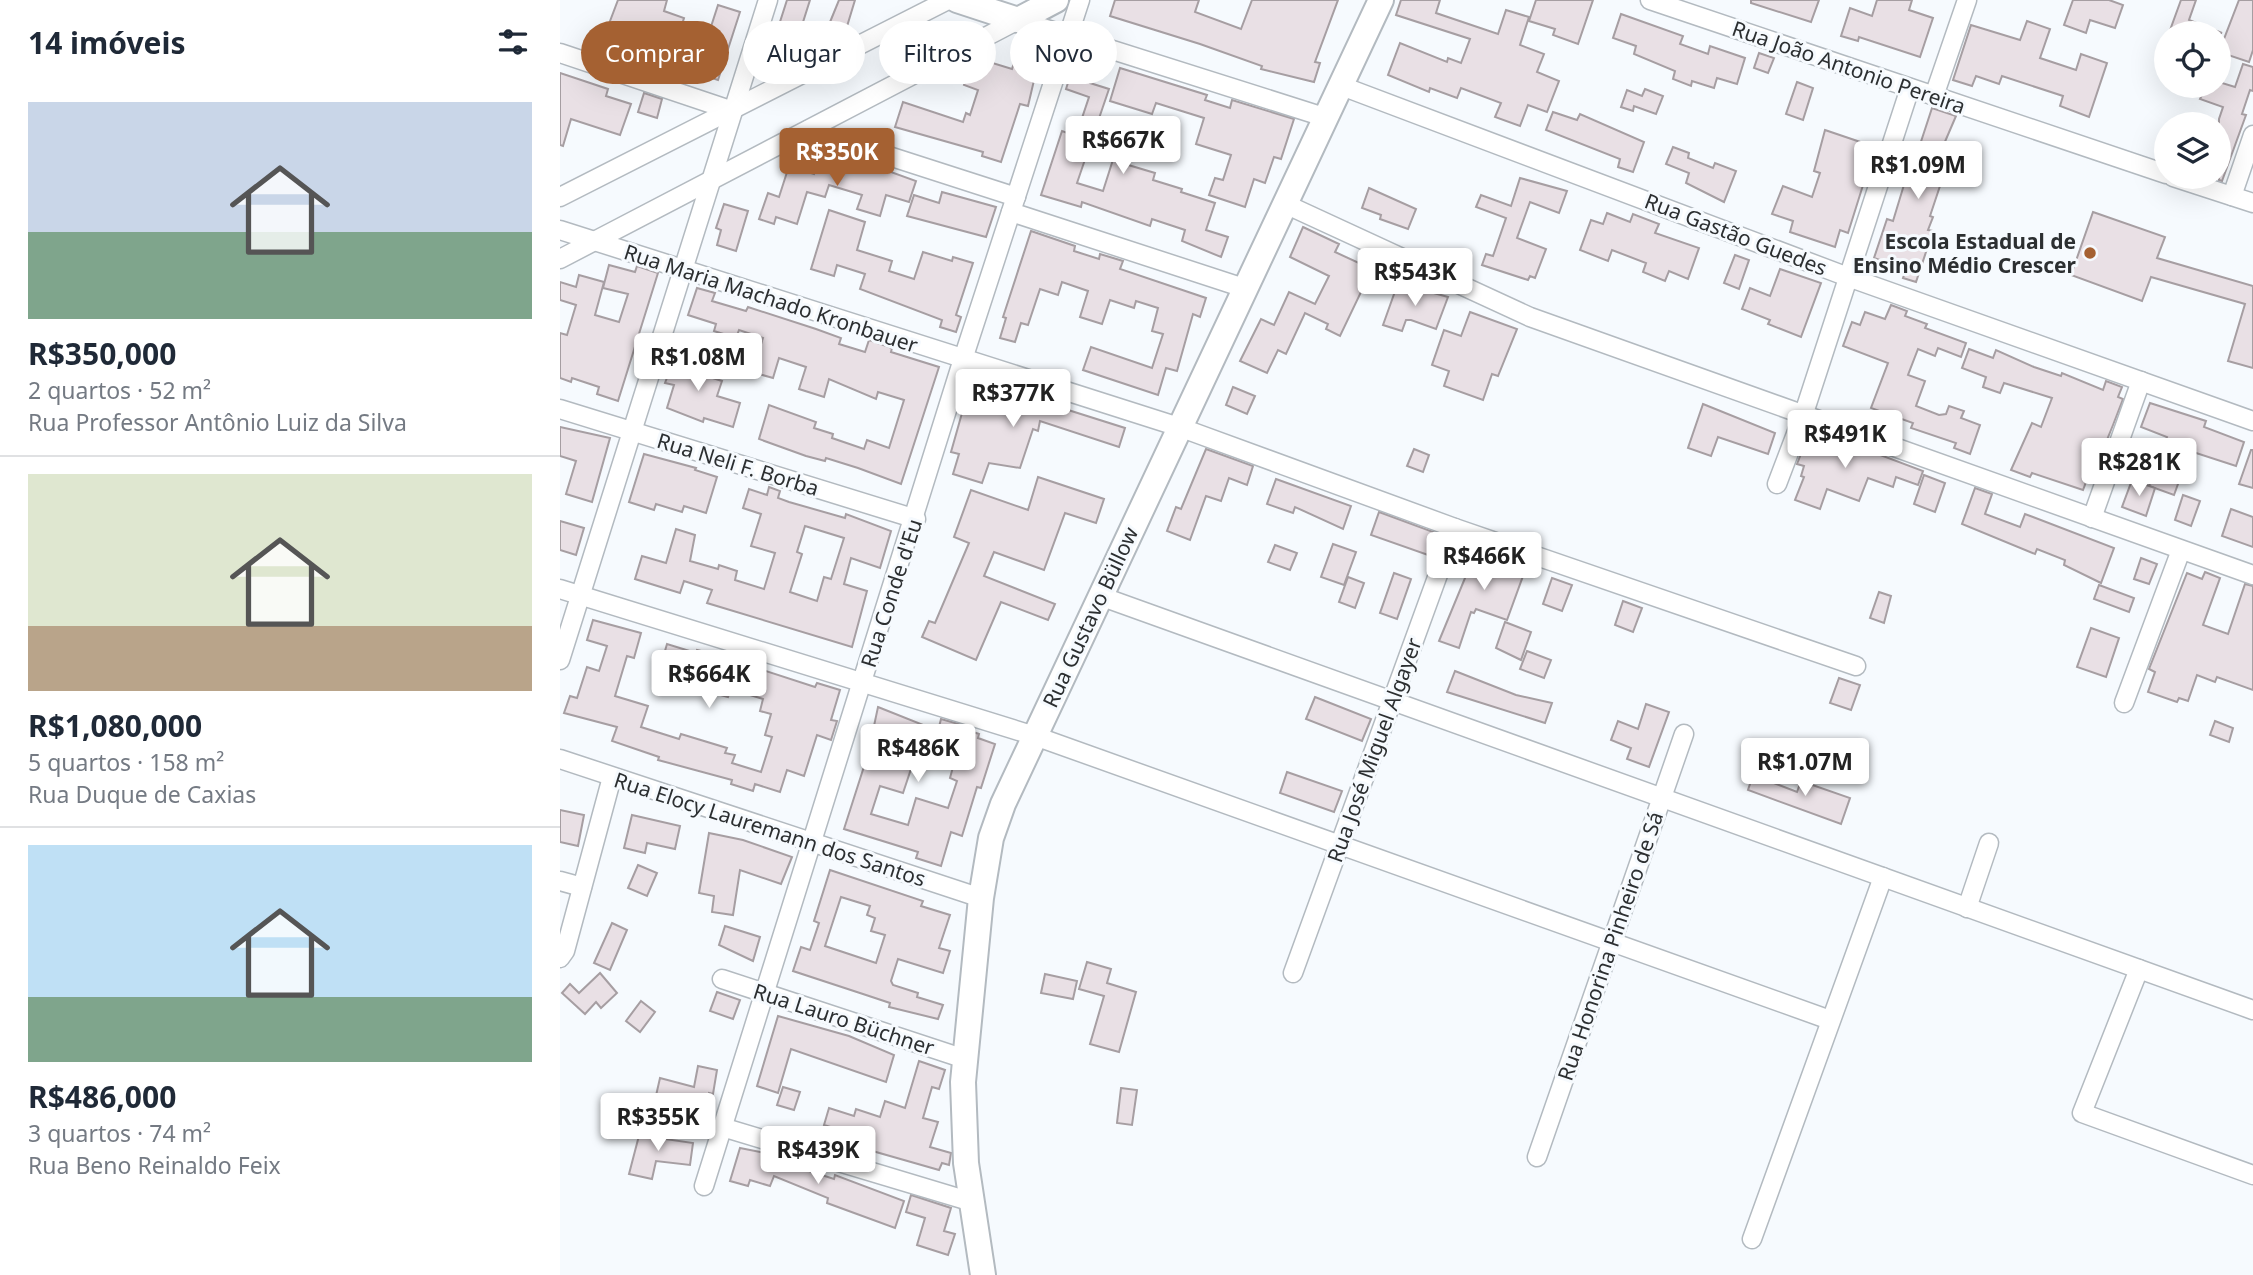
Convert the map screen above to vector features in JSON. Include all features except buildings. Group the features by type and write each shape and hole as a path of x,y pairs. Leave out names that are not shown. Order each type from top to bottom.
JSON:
{"main road":[{"path":"957,0 1018,20 1056,0"},
{"name":"Rua Gustavo Büllow","path":"983,1275 966,1163 965,1059 981,898 991,838 1003,804 1283,203 1381,0"}],"street":[{"path":"560,660 768,0"},
{"path":"560,197 948,0"},
{"name":"Rua Conde d'Eu","path":"1074,21 1080,0"},
{"name":"Rua João Antonio Pereira","path":"1650,0 1693,7 1910,88 2154,170"},
{"path":"1934,96 1966,0"},
{"path":"560,259 1018,20 1021,21"},
{"path":"1117,51 1324,117"},
{"path":"560,53 733,111"},
{"name":"Rua Conde d'Eu","path":"704,1186 811,842 916,519 963,359 1053,84"},
{"name":"Rua Gastão Guedes","path":"1339,85 1848,277 2253,421"},
{"path":"1777,484 1804,414 1910,88"},
{"path":"808,130 1244,288"},
{"path":"2232,197 2253,135"},
{"path":"2209,189 2253,204"},
{"path":"1283,203 1530,317 2253,575"},
{"name":"Rua Maria Machado Kronbauer","path":"560,230 1179,427 1455,528 1856,666"},
{"path":"2092,518 2141,381"},
{"name":"Rua Neli F. Borba","path":"560,409 916,519"},
{"name":"Rua José Miguel Algayer","path":"1293,973 1455,528"},
{"path":"2124,703 2181,550"},
{"path":"560,589 1035,736 1829,1020"},
{"path":"1100,596 2253,1010"},
{"name":"Rua Honorina Pinheiro de Sá","path":"1537,1157 1684,734"},
{"name":"Rua Elocy Lauremann dos Santos","path":"560,759 981,898"},
{"path":"560,958 612,776"},
{"path":"1967,908 1989,843"},
{"path":"1752,1239 1829,1020 1883,877"},
{"path":"560,881 582,887"},
{"path":"2139,969 2082,1113 2253,1175"},
{"name":"Rua Lauro Büchner","path":"722,979 965,1059"},
{"path":"722,1127 972,1202"}],"place":[{"name":"Escola Estadual de Ensino Médio Crescer","path":"2090,253"}]}
